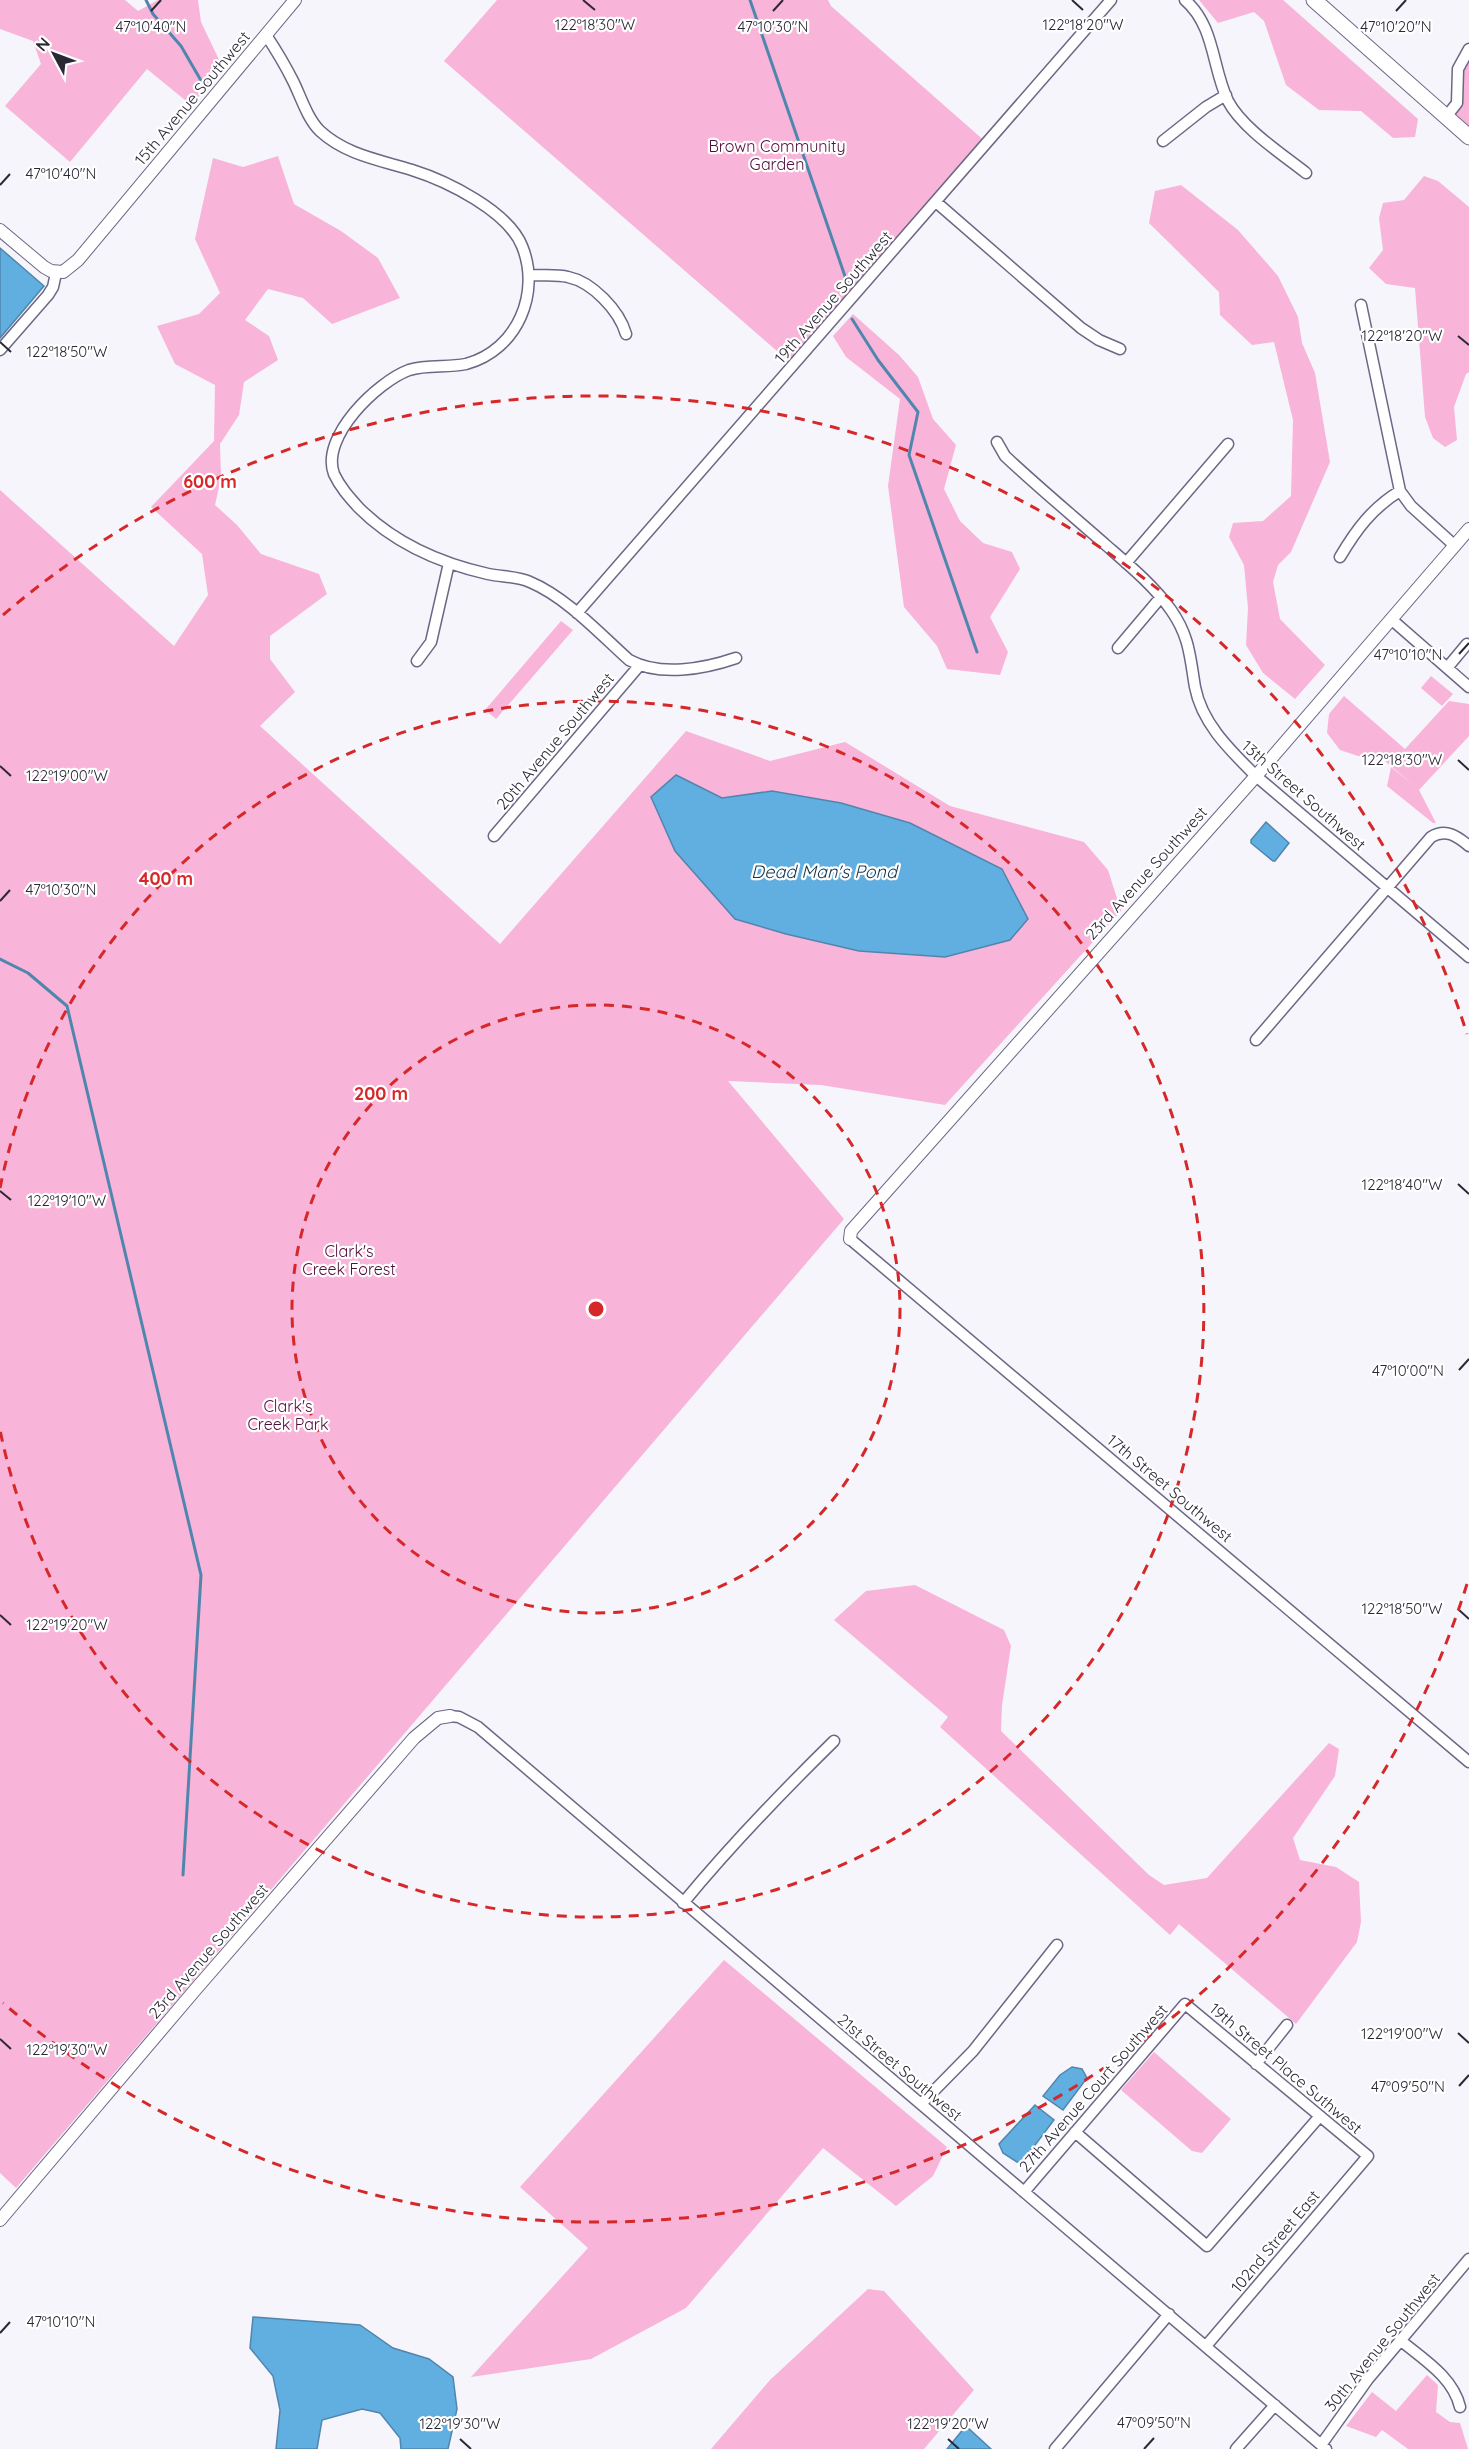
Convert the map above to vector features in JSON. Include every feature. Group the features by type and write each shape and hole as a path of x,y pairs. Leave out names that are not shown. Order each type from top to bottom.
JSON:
{"main road":[{"path":"1314,0 1469,137"}],"street":[{"name":"15th Avenue Southwest","path":"56,273 63,272 78,260 295,0"},
{"name":"19th Avenue Southwest","path":"577,613 1112,0"},
{"path":"1185,0 1196,12 1208,34 1231,106 1246,124 1306,173"},
{"path":"266,35 278,52 308,115 320,131 346,149 414,171 500,215 514,230 527,258 530,275 529,294 522,317 513,331 499,345 487,354 466,364 411,369 385,383 343,427 332,453 333,472 340,486 374,522 408,547 449,563 529,582 577,613 629,660 639,666 695,669 736,658"},
{"path":"1446,117 1457,103 1458,69 1469,49"},
{"path":"1163,141 1206,107 1226,95"},
{"path":"936,202 1081,328 1099,340 1120,349"},
{"path":"0,230 44,267 56,273 53,287 48,295 0,350"},
{"path":"530,275 568,277 586,285 617,315 626,333"},
{"path":"1361,305 1400,491 1411,506 1454,545"},
{"name":"13th Street Southwest","path":"997,442 1011,462 1126,563 1171,609 1186,636 1196,689 1211,725 1227,747 1256,776 1469,957"},
{"path":"1126,563 1227,444"},
{"path":"1340,557 1367,516 1378,504 1400,491"},
{"name":"23rd Avenue Southwest","path":"850,1239 851,1231 1256,776 1469,529"},
{"path":"417,661 430,642 449,563"},
{"path":"1118,648 1161,597"},
{"path":"1391,619 1469,687"},
{"path":"1447,668 1467,644"},
{"name":"20th Avenue Southwest","path":"494,836 639,666"},
{"path":"1256,1040 1436,834 1451,834 1469,846"},
{"name":"17th Street Southwest","path":"850,1239 1469,1762"},
{"name":"23rd Avenue Southwest","path":"0,2220 414,1738 438,1718 450,1716"},
{"name":"21st Street Southwest","path":"450,1716 459,1717 478,1727 1323,2447"},
{"path":"683,1903 714,1865 764,1811 834,1741"},
{"path":"921,2104 974,2051 1057,1945"},
{"name":"19th Street Place Suthwest","path":"1185,2004 1368,2156"},
{"name":"27th Avenue Court Southwest","path":"1024,2192 1185,2004"},
{"path":"1256,2064 1287,2025"},
{"path":"1075,2132 1207,2247 1320,2116"},
{"name":"102nd Street East","path":"1206,2346 1368,2156"},
{"name":"30th Avenue Southwest","path":"1323,2447 1368,2379 1469,2259"},
{"path":"1055,2449 1169,2314"},
{"path":"1400,2340 1449,2382 1460,2407"},
{"path":"1236,2449 1275,2405"}],"green space":[{"path":"0,0 125,0 138,11 158,0 198,0 201,22 224,70 191,105 147,69 70,162 5,106 41,64 33,41 0,29"},
{"name":"Brown Community Garden","path":"497,0 828,0 831,6 987,143 793,365 444,61"},
{"path":"1199,0 1283,0 1418,119 1415,137 1393,138 1361,111 1319,110 1286,85 1264,21 1254,12 1218,23"},
{"path":"1469,49 1469,137 1446,117 1454,108 1456,77"},
{"name":"Clark's Creek Forest","path":"278,156 294,204 341,231 378,258 400,298 332,324 303,298 268,289 245,320 269,336 278,360 244,382 239,415 220,444 221,478 215,505 237,525 261,554 319,574 327,594 270,636 270,659 295,692 260,726 500,944 686,731 770,761 845,742 950,806 1084,842 1108,870 1121,911 945,1105 821,1085 728,1081 844,1219 16,2188 0,2173 0,490 174,646 208,595 202,554 151,507 214,441 215,385 175,364 157,326 199,314 220,293 195,239 213,158 243,167","holes":["772,791 841,803 910,823 859,951 735,919 675,851 651,797 722,798"]},
{"path":"1424,176 1438,181 1469,207 1469,372 1466,374 1454,407 1457,440 1445,447 1433,438 1425,417 1415,288 1386,284 1369,268 1383,250 1379,218 1383,203 1404,200"},
{"path":"1181,185 1238,230 1278,276 1298,317 1302,343 1315,373 1330,462 1291,552 1278,565 1273,582 1280,619 1325,665 1295,699 1263,673 1246,645 1248,608 1244,565 1229,537 1233,523 1263,521 1291,496 1293,420 1274,342 1252,345 1220,315 1219,292 1149,223 1155,191"},
{"path":"853,314 899,355 918,377 933,419 956,445 944,489 960,521 983,543 1012,552 1020,569 990,617 1008,652 1000,675 947,669 937,646 904,607 888,486 900,399 846,357 833,336"},
{"path":"561,621 573,630 496,719 485,710"},
{"path":"1431,676 1453,694 1442,706 1421,688"},
{"path":"1344,696 1405,749 1449,701 1469,704 1469,736 1419,790 1436,823 1433,823 1387,786 1391,767 1415,786 1380,757 1358,756 1340,750 1327,733 1329,714"},
{"path":"915,1585 1004,1630 1011,1646 1002,1705 1001,1731 1149,1875 1164,1885 1207,1878 1329,1743 1339,1749 1335,1776 1293,1838 1300,1860 1336,1867 1359,1882 1361,1922 1357,1942 1296,2024 1179,1924 1170,1935 940,1727 948,1717 834,1620 866,1591"},
{"path":"724,1960 947,2147 933,2176 896,2206 823,2148 686,2308 591,2359 471,2377 588,2248 520,2187"},
{"path":"1154,2052 1231,2119 1202,2153 1192,2151 1121,2090"},
{"path":"868,2289 884,2291 974,2390 924,2449 711,2449 770,2380"},
{"path":"1427,2375 1438,2385 1436,2412 1450,2422 1460,2423 1468,2449 1408,2449 1382,2430 1376,2437 1346,2426 1372,2392 1396,2411"}],"water":[{"path":"0,248 44,286 0,338"},
{"name":"Dead Man's Pond","path":"676,775 722,798 772,791 841,803 910,823 1002,869 1028,919 1010,940 945,957 859,951 735,919 675,851 651,797"},
{"path":"1266,822 1289,843 1275,861 1251,843"},
{"path":"1072,2067 1082,2069 1087,2078 1063,2110 1043,2096 1060,2075"},
{"path":"1035,2105 1054,2120 1022,2162 1017,2162 1003,2153 999,2144"},
{"path":"253,2317 360,2325 393,2348 429,2359 453,2377 457,2409 448,2449 401,2449 400,2438 380,2413 362,2409 322,2420 317,2449 276,2449 280,2410 273,2376 250,2348"},
{"path":"967,2427 991,2449 947,2449"}],"waterway":[{"path":"146,0 153,14 181,46 203,84"},
{"path":"750,0 848,285"},
{"path":"852,319 878,360 918,412 909,455 977,652"},
{"path":"0,959 28,973 67,1006 201,1575 183,1875"}],"park label":[{"name":"Clark's Creek Park","path":"288,1415"}]}
